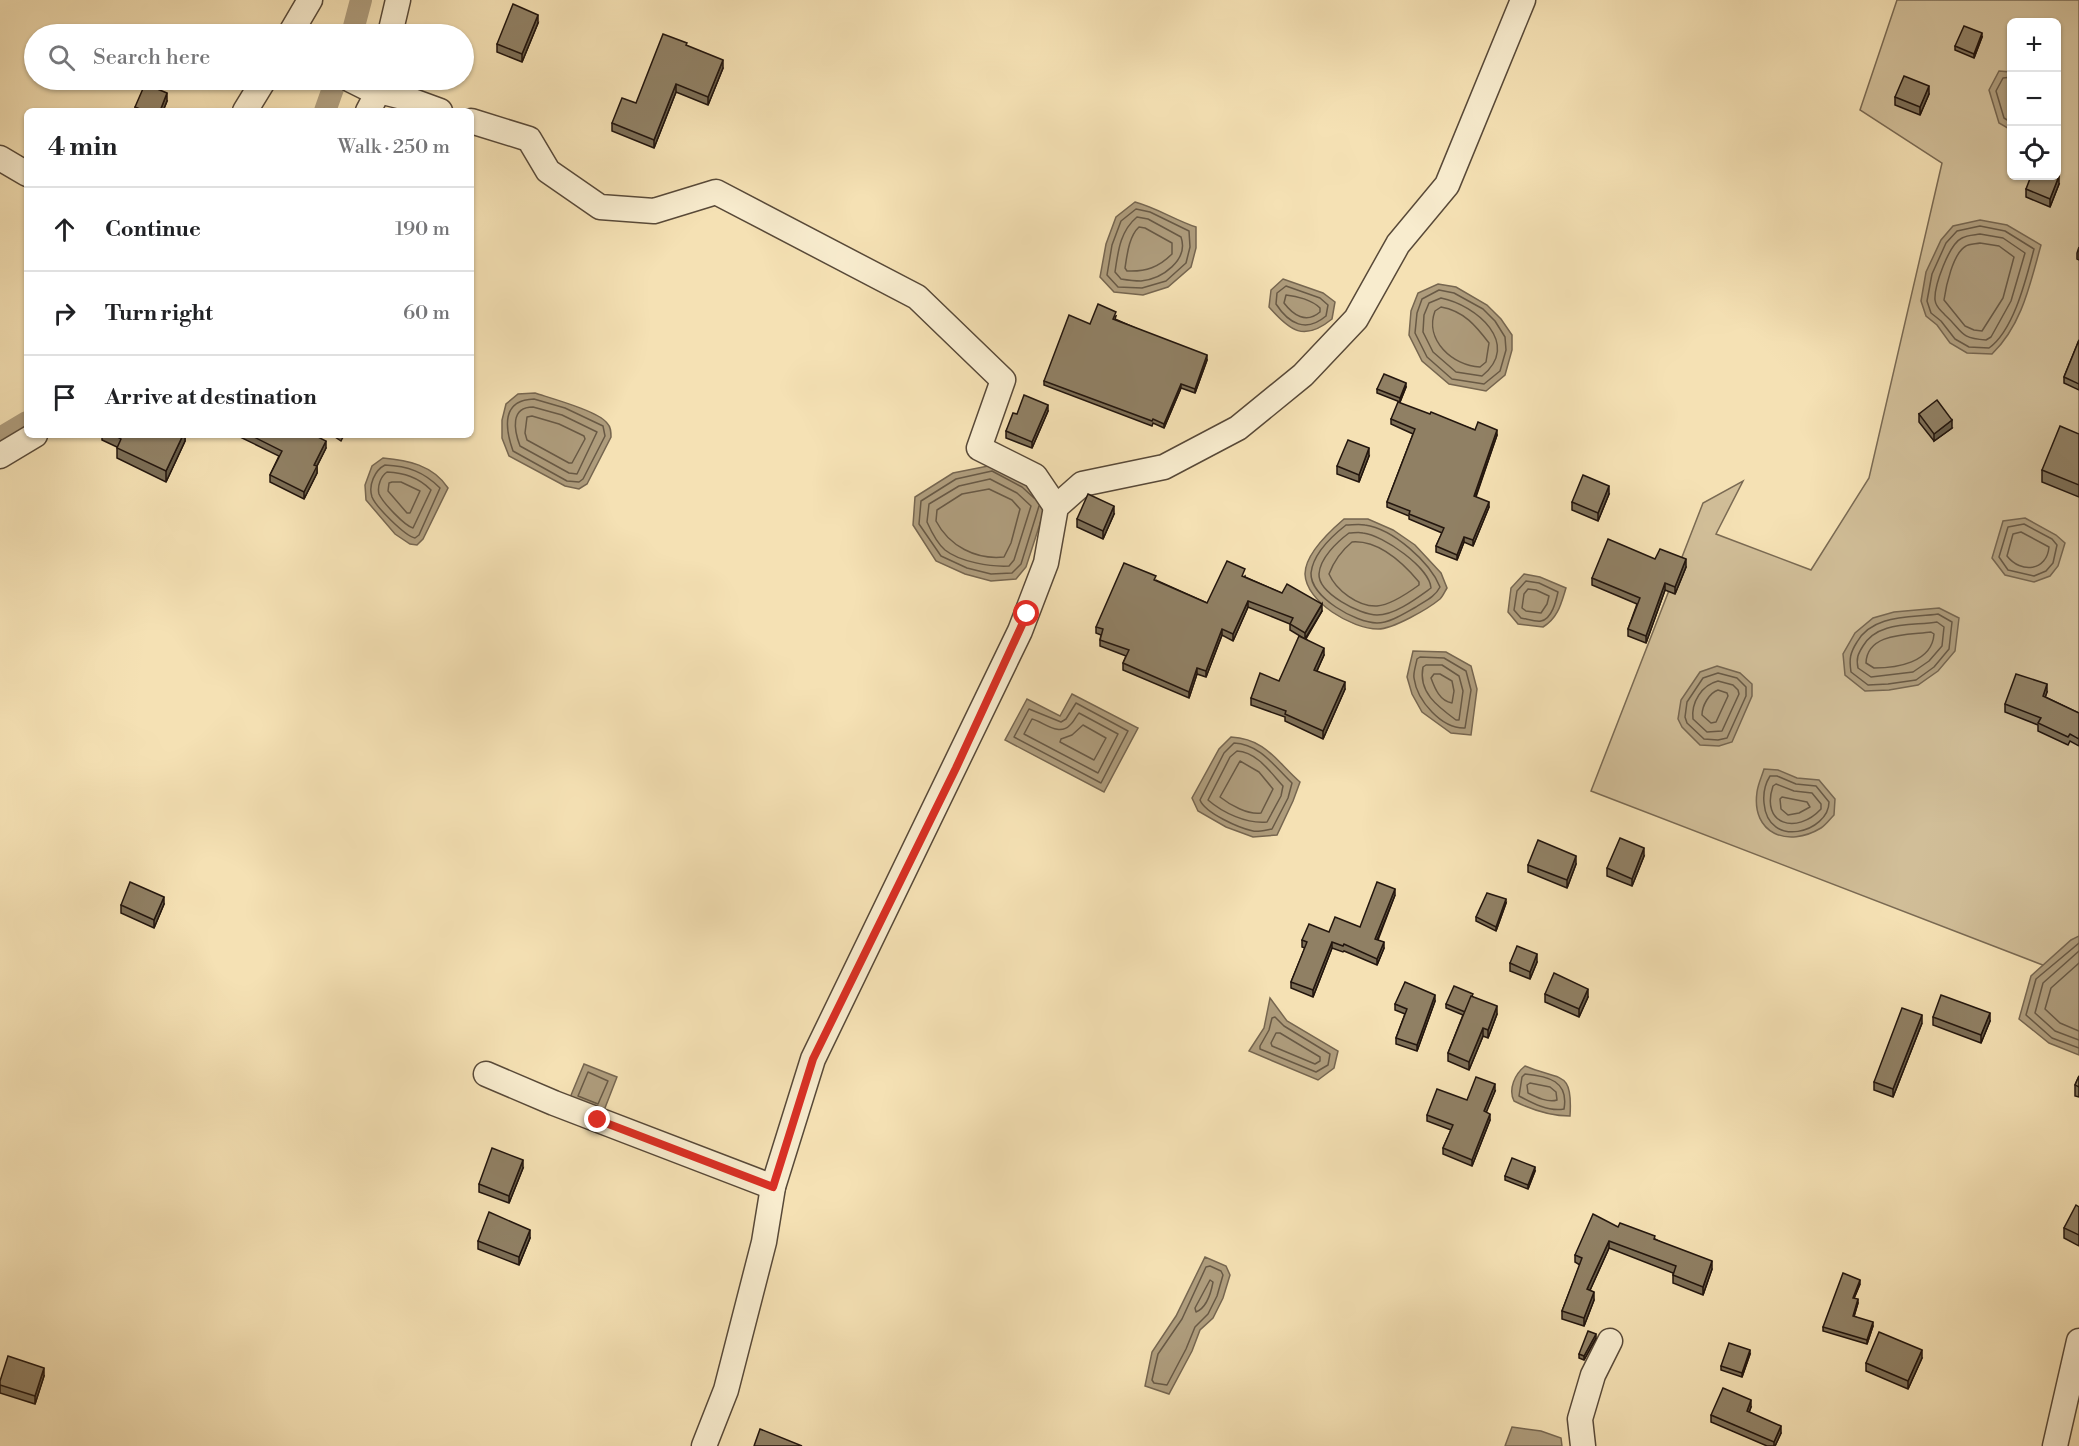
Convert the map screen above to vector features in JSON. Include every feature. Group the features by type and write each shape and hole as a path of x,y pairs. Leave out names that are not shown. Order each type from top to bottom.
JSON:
{"street":[{"path":"296,24 310,0"},
{"path":"392,24 398,0"},
{"path":"704,1446 726,1390 764,1242 773,1187 813,1059 1020,631 1046,563 1056,507 1082,484 1164,467 1238,428 1303,375 1356,319 1398,244 1447,185 1523,0"},
{"path":"247,108 258,90"},
{"path":"372,90 430,108"},
{"path":"474,122 529,140 548,171 600,207 654,211 716,192 916,297 1003,380 979,447 1035,476 1056,507"},
{"path":"0,158 24,172"},
{"path":"0,456 30,438"},
{"path":"486,1074 554,1103 773,1187"},
{"path":"1583,1446 1580,1419 1593,1375 1610,1341"},
{"path":"2055,1446 2079,1341"}],"shaded area":[{"path":"1897,0 2079,0 2079,979 1591,791 1703,503 1743,481 1716,534 1811,570 1869,478 1942,163 1860,110"}],"water":[{"path":"1999,71 2007,72 2007,128 1999,123 1989,90"},
{"path":"1135,202 1196,227 1196,248 1191,267 1168,287 1143,295 1114,292 1100,277 1106,244 1116,217"},
{"path":"1980,220 2007,225 2041,245 2029,289 2018,317 2002,343 1992,354 1967,353 1950,343 1937,325 1926,316 1921,301 1926,272 1941,240 1953,226"},
{"path":"1283,279 1323,293 1335,302 1332,319 1322,326 1305,332 1298,331 1284,322 1269,307 1271,290"},
{"path":"1438,284 1456,287 1487,305 1512,335 1512,350 1505,375 1486,391 1449,384 1422,361 1409,335 1411,311 1418,293"},
{"path":"535,393 594,414 602,418 609,426 611,437 587,484 579,489 565,486 509,456 502,438 502,420 506,404 518,394"},
{"path":"383,458 419,465 435,474 448,488 423,539 417,545 410,544 395,534 366,500 365,485 372,466"},
{"path":"993,465 1025,482 1047,502 1026,567 1016,579 991,581 965,574 936,561 913,525 915,497 953,473"},
{"path":"2025,518 2056,535 2065,543 2058,566 2050,576 2034,582 2005,575 1992,558 2003,521"},
{"path":"1344,519 1368,519 1393,530 1415,545 1441,573 1447,588 1441,598 1410,618 1378,629 1367,628 1344,619 1322,604 1307,584 1306,566 1319,544"},
{"path":"1524,574 1540,577 1566,588 1556,615 1543,627 1518,624 1508,612 1511,588"},
{"path":"1939,608 1959,618 1955,651 1938,671 1918,685 1889,690 1865,691 1845,675 1843,654 1855,633 1873,618 1894,612"},
{"path":"1413,651 1446,652 1471,666 1477,689 1471,735 1451,733 1422,712 1412,694 1407,677"},
{"path":"1717,666 1740,673 1752,684 1752,696 1732,742 1719,746 1700,745 1682,727 1678,719 1681,700 1700,672"},
{"path":"1072,694 1138,728 1104,792 1005,740 1027,699 1060,716"},
{"path":"1231,737 1253,742 1270,752 1300,782 1277,835 1253,837 1226,827 1198,811 1192,798 1219,749"},
{"path":"1764,769 1778,770 1797,778 1819,780 1835,799 1834,815 1823,827 1809,834 1796,837 1774,833 1760,818 1757,806 1758,789"},
{"path":"2079,936 2079,1055 2049,1043 2019,1019 2031,976 2071,940"},
{"path":"1270,998 1287,1021 1338,1051 1334,1068 1318,1080 1249,1051 1264,1028"},
{"path":"584,1064 617,1077 603,1113 569,1100"},
{"path":"1525,1066 1555,1076 1566,1083 1569,1090 1570,1116 1541,1112 1514,1101 1512,1092 1514,1082 1518,1073"},
{"path":"1205,1257 1226,1266 1230,1275 1223,1298 1213,1318 1200,1330 1192,1351 1169,1394 1145,1386 1152,1352 1176,1316"},
{"path":"1512,1427 1541,1431 1561,1438 1562,1446 1505,1446"}],"building":[{"path":"513,4 538,15 522,54 497,44"},
{"path":"1964,26 1982,33 1974,54 1955,46"},
{"path":"663,34 723,60 708,97 676,84 654,140 612,123 622,98 636,103"},
{"path":"1904,76 1929,86 1920,107 1895,97"},
{"path":"142,90 160,90 167,93 161,108 135,107"},
{"path":"2029,180 2057,180 2050,199 2026,189"},
{"path":"1098,304 1116,312 1113,319 1207,355 1195,389 1181,384 1164,424 1044,381 1069,315 1090,324"},
{"path":"2079,340 2079,384 2064,377"},
{"path":"1384,374 1406,383 1400,398 1377,389"},
{"path":"1024,395 1048,405 1032,442 1006,431 1013,413 1017,414"},
{"path":"1937,400 1952,420 1934,434 1919,414"},
{"path":"1398,402 1430,414 1431,412 1475,430 1478,422 1497,430 1474,496 1489,502 1473,540 1464,537 1457,555 1436,546 1444,528 1387,502 1415,429 1391,419"},
{"path":"2060,426 2079,434 2079,485 2042,470"},
{"path":"119,438 182,438 166,471 117,448 121,439"},
{"path":"256,438 320,438 326,441 304,492 270,475 282,451"},
{"path":"1348,440 1369,448 1359,475 1337,466"},
{"path":"1583,475 1609,486 1598,513 1572,502"},
{"path":"1088,494 1114,506 1103,531 1077,519"},
{"path":"1608,539 1655,559 1660,549 1686,559 1675,587 1665,583 1646,636 1628,629 1640,598 1592,578"},
{"path":"1227,561 1245,569 1242,576 1282,593 1287,584 1322,604 1305,633 1290,624 1293,618 1248,601 1233,634 1222,629 1206,671 1197,668 1189,692 1123,663 1129,650 1100,640 1103,629 1096,627 1124,563 1156,576 1154,580 1207,603"},
{"path":"1299,636 1324,648 1314,670 1345,682 1323,731 1285,714 1286,711 1251,698 1260,673 1279,681"},
{"path":"2016,674 2047,684 2043,696 2079,713 2079,739 2070,734 2068,737 2038,723 2041,718 2005,704"},
{"path":"1620,838 1644,848 1632,879 1607,868"},
{"path":"1538,840 1576,856 1567,880 1528,865"},
{"path":"130,882 164,897 154,920 121,905"},
{"path":"1377,882 1395,889 1375,939 1384,942 1377,959 1344,944 1343,946 1332,942 1313,990 1291,982 1307,942 1302,940 1309,924 1329,932 1335,917 1360,927"},
{"path":"1487,893 1506,899 1496,927 1476,917"},
{"path":"1517,946 1537,954 1530,972 1510,963"},
{"path":"1554,973 1588,989 1579,1009 1545,994"},
{"path":"1405,982 1435,995 1417,1045 1396,1038 1407,1009 1395,1004"},
{"path":"1454,986 1473,994 1465,1012 1446,1004"},
{"path":"1941,995 1990,1013 1981,1035 1933,1017"},
{"path":"1471,996 1497,1006 1488,1030 1483,1028 1469,1062 1448,1053"},
{"path":"1902,1008 1922,1015 1893,1089 1874,1082"},
{"path":"1476,1077 1495,1084 1484,1111 1490,1114 1472,1160 1443,1148 1453,1125 1427,1115 1437,1089 1467,1100"},
{"path":"492,1148 523,1160 509,1196 479,1184"},
{"path":"1512,1158 1535,1167 1528,1185 1505,1176"},
{"path":"2076,1205 2079,1207 2079,1235 2064,1228"},
{"path":"489,1212 530,1230 519,1257 478,1241"},
{"path":"1593,1214 1618,1227 1620,1223 1655,1236 1654,1239 1712,1261 1703,1287 1673,1275 1676,1266 1609,1241 1587,1289 1594,1292 1584,1318 1562,1311 1582,1258 1575,1255"},
{"path":"1843,1273 1860,1280 1853,1298 1858,1299 1853,1316 1873,1322 1867,1340 1823,1327"},
{"path":"1588,1331 1596,1334 1584,1356 1579,1354"},
{"path":"1879,1332 1922,1350 1908,1381 1866,1363"},
{"path":"1729,1343 1750,1350 1742,1373 1721,1366"},
{"path":"8,1356 44,1368 35,1396 0,1385"},
{"path":"1723,1388 1751,1400 1747,1411 1781,1426 1774,1442 1711,1415"},
{"path":"760,1429 802,1446 754,1446"}],"waterway":[{"path":"355,24 361,0"},
{"path":"326,108 332,90"},
{"path":"0,438 24,424"}],"route":[{"path":"598,1120 773,1187 813,1059 956,768 1027,614"}]}
